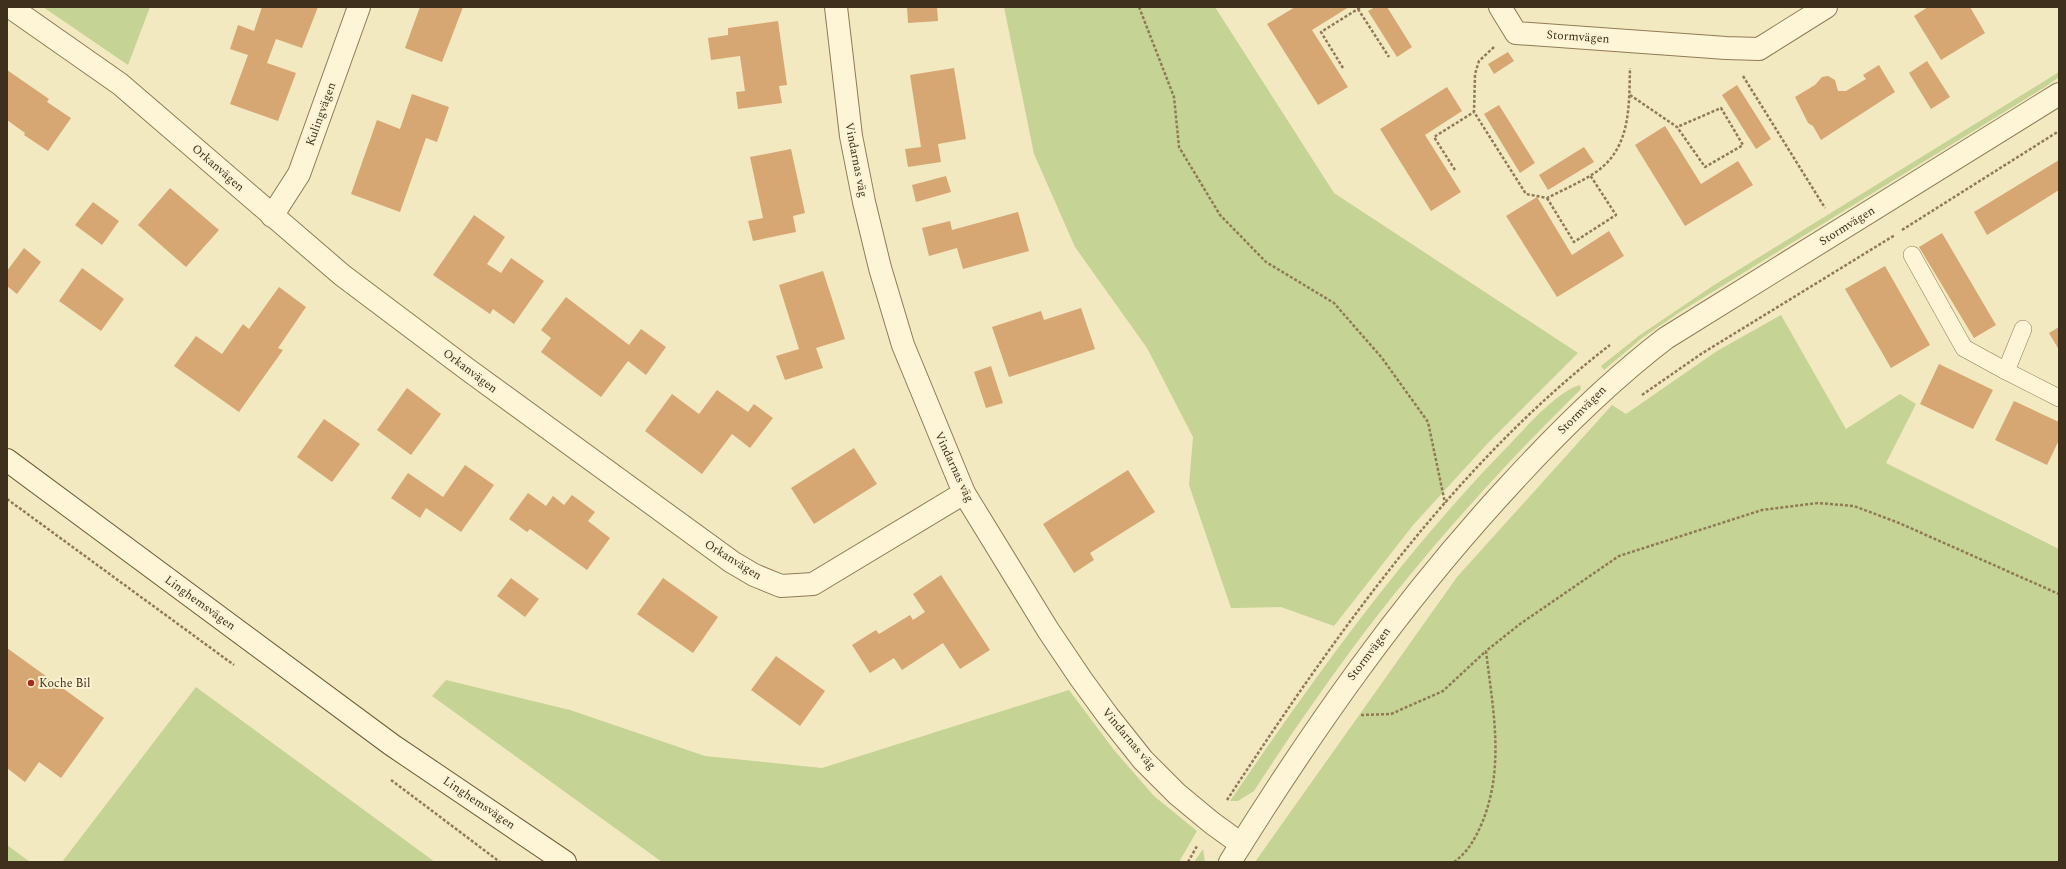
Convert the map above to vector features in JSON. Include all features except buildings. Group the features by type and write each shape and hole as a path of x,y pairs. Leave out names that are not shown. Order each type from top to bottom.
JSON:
{"street":[{"name":"Orkanvägen","path":"10,7 120,84 342,275 467,369 732,562 754,576 781,586 813,584 964,493"},
{"name":"Kulingvägen","path":"272,216 299,174 359,7"},
{"name":"Vindarnas väg","path":"836,7 851,136 864,202 880,268 903,345 964,493 1048,630 1080,679 1143,760 1177,794 1212,823 1236,853"},
{"path":"1500,7 1516,32"},
{"name":"Stormvägen","path":"1516,32 1726,48 1759,49 1826,7"},
{"name":"Stormvägen","path":"1236,853 1324,716 1400,613 1445,558 1534,458 1608,385 1666,338 2059,94"},
{"name":"Linghemsvägen","path":"7,460 392,745 537,862"},
{"name":"Linghemsvägen","path":"392,745 565,862"}],"lane":[{"path":"1912,255 1964,348 2059,398"},
{"path":"2006,371 2024,330"}],"path":[{"path":"1139,7 1174,97 1179,147 1220,215 1266,262 1334,303 1382,358 1428,422 1445,504"},
{"path":"1343,68 1321,32 1359,8 1389,57"},
{"path":"1516,32 1490,49 1479,61 1475,74 1474,112 1526,194 1547,198 1590,175 1609,161 1620,146 1628,122 1631,41"},
{"path":"1726,48 1825,209"},
{"path":"1629,94 1677,127 1705,167 1743,145 1721,108 1677,127"},
{"path":"1455,170 1434,137 1474,112"},
{"path":"1641,396 1701,354 1926,216 2059,131"},
{"path":"1547,198 1574,242 1616,215 1590,175"},
{"path":"1324,716 1391,714 1443,691 1486,651 1520,624 1619,556 1762,510 1818,503 1854,506 1899,522 2059,594"},
{"path":"1454,862 1462,856 1475,839 1492,796 1496,750 1486,651"}],"green space":[{"path":"43,7 150,7 128,65"},
{"path":"1004,7 1215,7 1334,193 1578,353 1488,443 1414,524 1334,626 1281,607 1231,608 1189,485 1193,437 1147,348 1075,247 1034,154"},
{"path":"2059,72 2059,77 2045,87 1680,312 1642,338 1604,370 1601,366 1640,335 1714,285"},
{"path":"1781,315 1846,429 1900,394 1916,404 1886,463 2059,549 2059,862 1255,862 1457,577 1612,405 1626,414 1717,351"},
{"path":"1580,385 1581,389 1520,451 1462,514 1378,614 1327,684 1254,791 1238,801 1230,801 1328,661 1434,527 1534,419 1562,394"},
{"path":"446,680 570,710 705,756 822,768 1069,690 1114,750 1154,796 1197,831 1179,862 662,862 432,696"},
{"path":"196,687 435,862 62,862"},
{"path":"7,845 30,862 7,862"},
{"path":"1203,849 1205,862 1194,862"}],"place":[{"name":"Koche Bil","path":"31,683"}]}
